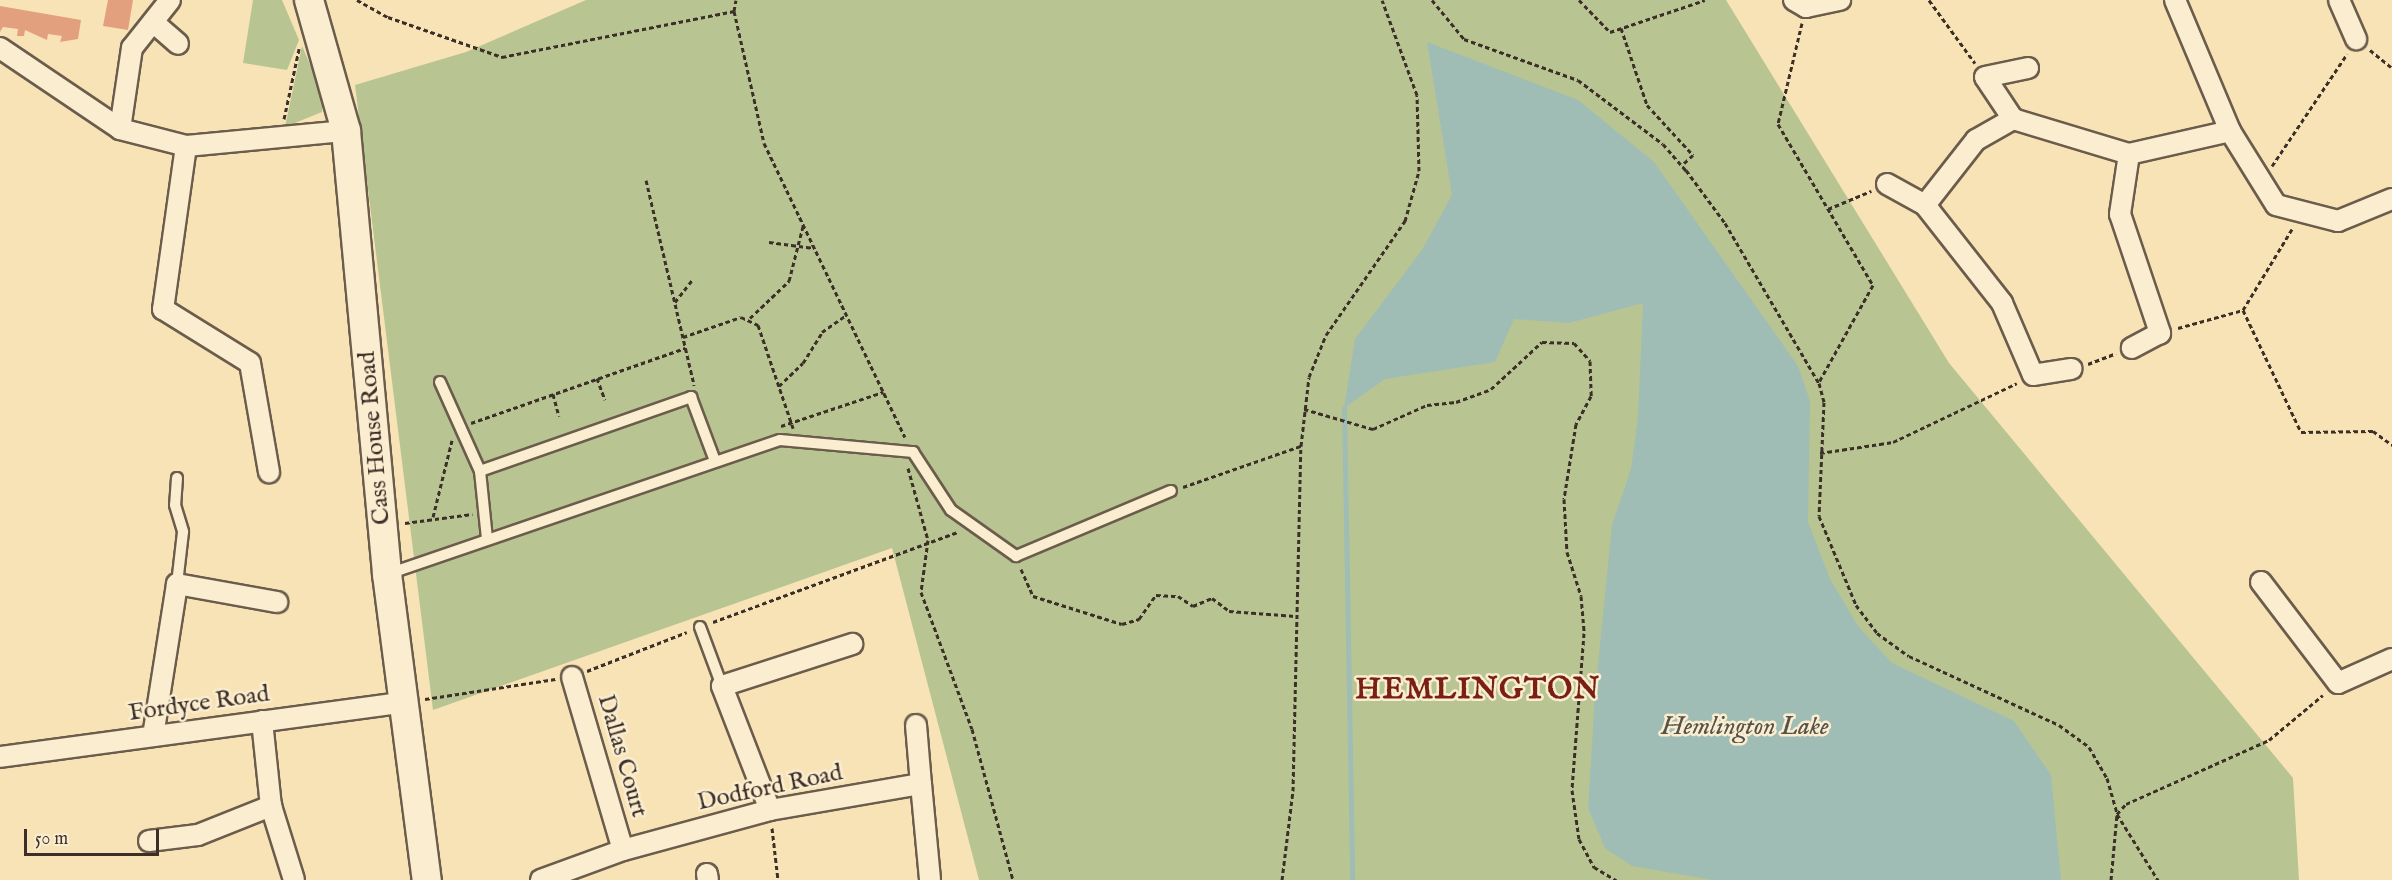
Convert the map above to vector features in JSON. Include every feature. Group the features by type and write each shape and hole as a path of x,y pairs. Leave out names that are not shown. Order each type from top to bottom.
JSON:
{"street":[{"path":"120,129 132,48 170,0"},
{"name":"Cass House Road","path":"309,0 346,131 387,574 427,880"},
{"path":"1800,3 1840,0"},
{"path":"2175,0 2230,131 2276,205 2338,222 2392,199"},
{"path":"2338,0 2356,39"},
{"path":"153,22 178,44"},
{"path":"0,48 120,129 186,146 280,139 346,131"},
{"path":"2028,68 1985,77 2013,119 2129,154 2230,131"},
{"path":"1925,205 1976,140 2013,119"},
{"path":"186,146 163,309 250,363 269,472"},
{"path":"2129,154 2121,214 2160,333 2132,348"},
{"path":"1887,184 1925,205 2002,303 2033,375 2072,369"},
{"path":"2261,582 2338,683 2392,659"},
{"path":"153,736 177,584 277,602"},
{"path":"770,810 722,686 852,644"},
{"name":"Dallas Court","path":"572,677 623,850"},
{"name":"Fordyce Road","path":"0,757 405,702"},
{"path":"261,721 271,806 294,880"},
{"path":"916,725 930,880"},
{"name":"Dodford Road","path":"540,880 623,850 770,810 921,784"},
{"path":"149,841 198,835 271,806"}],"lane":[{"path":"440,382 480,471 487,539"},
{"path":"480,471 691,397 715,461"},
{"path":"387,574 780,440 913,452 951,510 1016,556 1170,491"},
{"path":"177,478 175,505 183,532 177,584"},
{"path":"700,627 722,686"}],"path":[{"path":"357,0 388,17 502,57 734,11"},
{"path":"736,0 734,11 764,143 913,452 906,474 928,540 921,592 972,729 1013,880"},
{"path":"1282,880 1293,791 1295,616 1301,446 1309,377 1326,335 1405,221 1419,171 1417,95 1382,0"},
{"path":"1432,0 1464,39 1578,80 1682,165 1725,223 1819,383 1824,402 1820,453 1820,516 1856,605 1877,633 1954,679 2060,725 2089,747 2107,778 2117,814 2158,880"},
{"path":"1579,0 1610,32 1705,0"},
{"path":"1929,0 1985,77"},
{"path":"1800,3 1778,124 1873,285 1819,383"},
{"path":"1621,28 1647,105 1693,155 1682,165"},
{"path":"2261,180 2356,39 2392,69"},
{"path":"280,139 301,42"},
{"path":"646,180 694,386 691,397"},
{"path":"1828,209 1887,184"},
{"path":"2160,333 2243,310 2302,212"},
{"path":"683,338 750,318 779,296 800,246 803,225"},
{"path":"769,242 814,248"},
{"path":"675,302 693,279"},
{"path":"2243,310 2301,432 2373,431 2392,445"},
{"path":"779,386 803,363 822,332 846,315"},
{"path":"750,318 758,325 797,441"},
{"path":"1304,409 1318,411 1373,429 1427,405 1456,402 1491,389 1542,342 1574,343 1590,361 1591,396 1576,424 1564,499 1567,552 1581,596 1584,633 1572,790 1579,839 1594,867 1616,880"},
{"path":"433,517 448,449 460,427 685,348"},
{"path":"2072,369 2132,348"},
{"path":"1820,453 1893,442 2033,375"},
{"path":"597,378 605,400"},
{"path":"771,429 883,392"},
{"path":"553,394 559,416"},
{"path":"1170,491 1301,446"},
{"path":"383,529 433,517 484,511"},
{"path":"1016,556 1033,596 1122,624 1139,619 1156,595 1178,596 1192,606 1212,598 1229,611 1295,616"},
{"path":"2111,880 2117,814 2126,804 2269,740 2338,683"},
{"path":"770,810 778,880"}],"green space":[{"path":"253,0 282,0 299,40 287,70 243,63"},
{"path":"586,0 1726,0 1949,363 2293,778 2299,880 979,880 892,548 433,710 355,85 466,52"},
{"path":"302,46 323,94 322,112 285,127"}],"water":[{"name":"Hemlington Lake","path":"1427,42 1578,100 1654,162 1798,366 1810,401 1808,522 1830,579 1858,626 1892,663 2014,721 2051,775 2061,880 1713,880 1632,866 1605,848 1588,808 1595,695 1612,525 1631,469 1638,417 1643,303 1569,323 1514,319 1495,362 1385,379 1344,408 1355,339 1422,250 1452,195"}],"building":[{"path":"108,0 133,0 128,30 103,26"},
{"path":"0,6 81,20 78,39 60,42 62,36 48,34 47,40 25,30 24,36 17,36 18,29 3,27 0,32"}],"waterway":[{"path":"1344,408 1352,880"}],"district":[{"name":"HEMLINGTON","path":"1478,690"}]}
